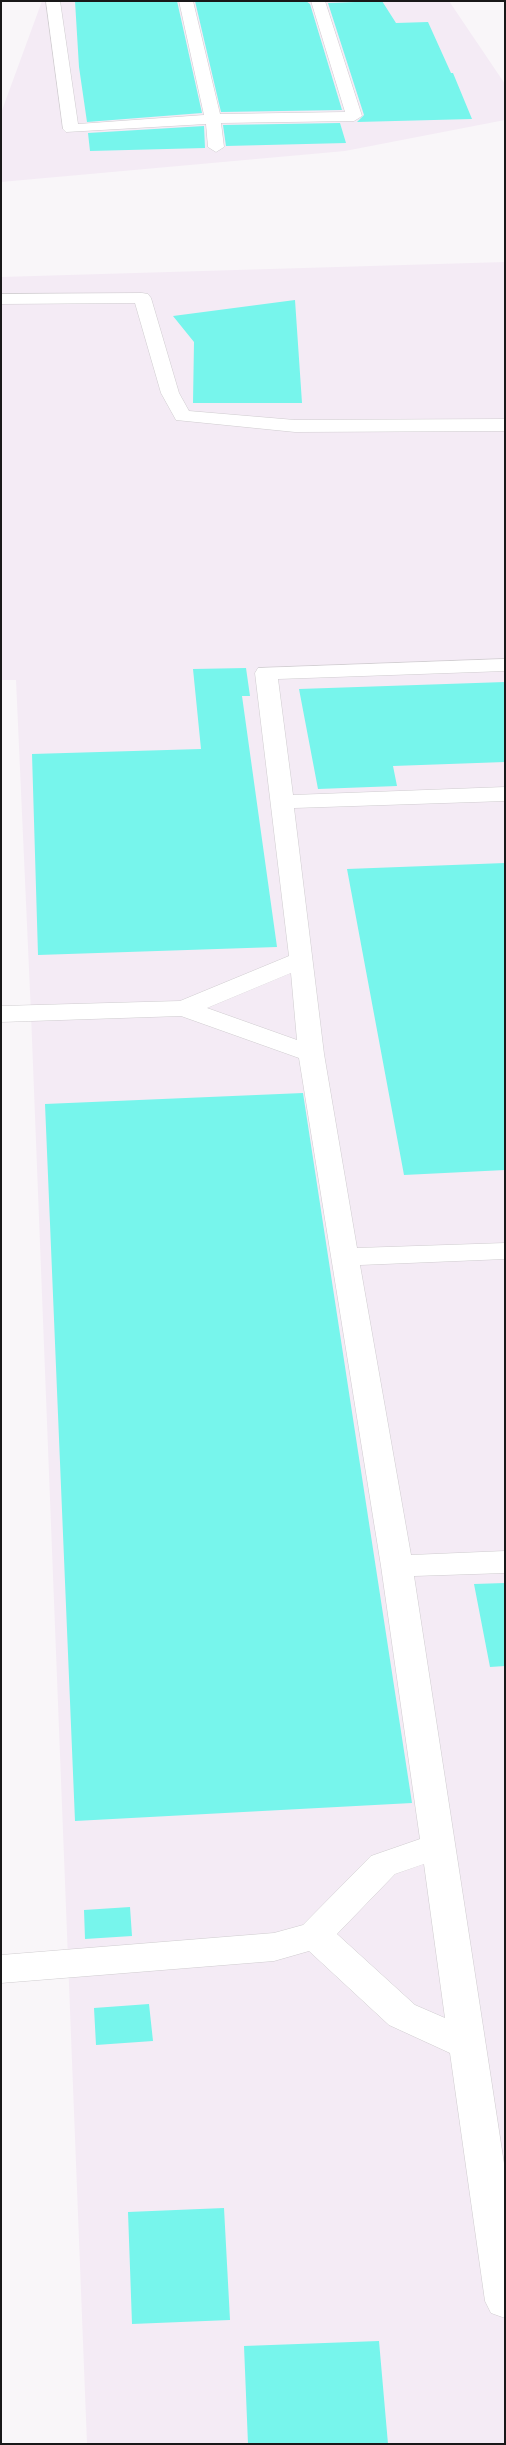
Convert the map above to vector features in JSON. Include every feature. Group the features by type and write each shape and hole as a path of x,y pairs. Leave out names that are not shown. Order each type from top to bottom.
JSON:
{"street":[{"path":"53,1 71,129 213,119 354,116 318,1"},
{"path":"186,1 213,119 216,147"},
{"path":"1,300 142,298 170,394 183,416 296,426 505,425"},
{"path":"505,665 266,673 312,1054 397,1566 505,2301"},
{"path":"282,802 505,794"},
{"path":"1,1014 184,1008 302,960"},
{"path":"184,1008 312,1054"},
{"path":"345,1257 505,1251"},
{"path":"397,1566 505,1562"},
{"path":"1,1970 274,1947 315,1936 383,1865 438,1846"},
{"path":"315,1936 402,2015 467,2044"}],"shaded area":[{"path":"42,1 449,1 505,84 505,120 345,151 1,182 1,113"},
{"path":"505,262 505,2444 87,2444 31,1014 16,680 1,680 1,277"}],"building":[{"path":"75,1 177,1 202,113 87,122 79,67"},
{"path":"195,1 306,1 310,4 342,110 221,112"},
{"path":"382,1 396,23 428,22 451,73 453,73 472,119 357,122 364,115 328,3"},
{"path":"340,123 346,143 226,146 223,125"},
{"path":"204,126 205,148 90,151 88,133"},
{"path":"295,300 302,403 193,403 194,342 173,316"},
{"path":"246,668 250,696 242,696 277,947 38,955 32,754 201,749 193,669"},
{"path":"505,682 505,762 393,766 397,786 318,789 299,689"},
{"path":"505,863 505,1170 404,1175 347,869"},
{"path":"303,1093 412,1803 75,1821 45,1104"},
{"path":"505,1583 505,1666 490,1667 474,1584"},
{"path":"130,1907 132,1936 85,1939 84,1910"},
{"path":"149,2004 153,2041 96,2045 94,2008"},
{"path":"224,2208 230,2320 132,2324 128,2212"},
{"path":"379,2341 388,2444 248,2444 244,2346"}]}
